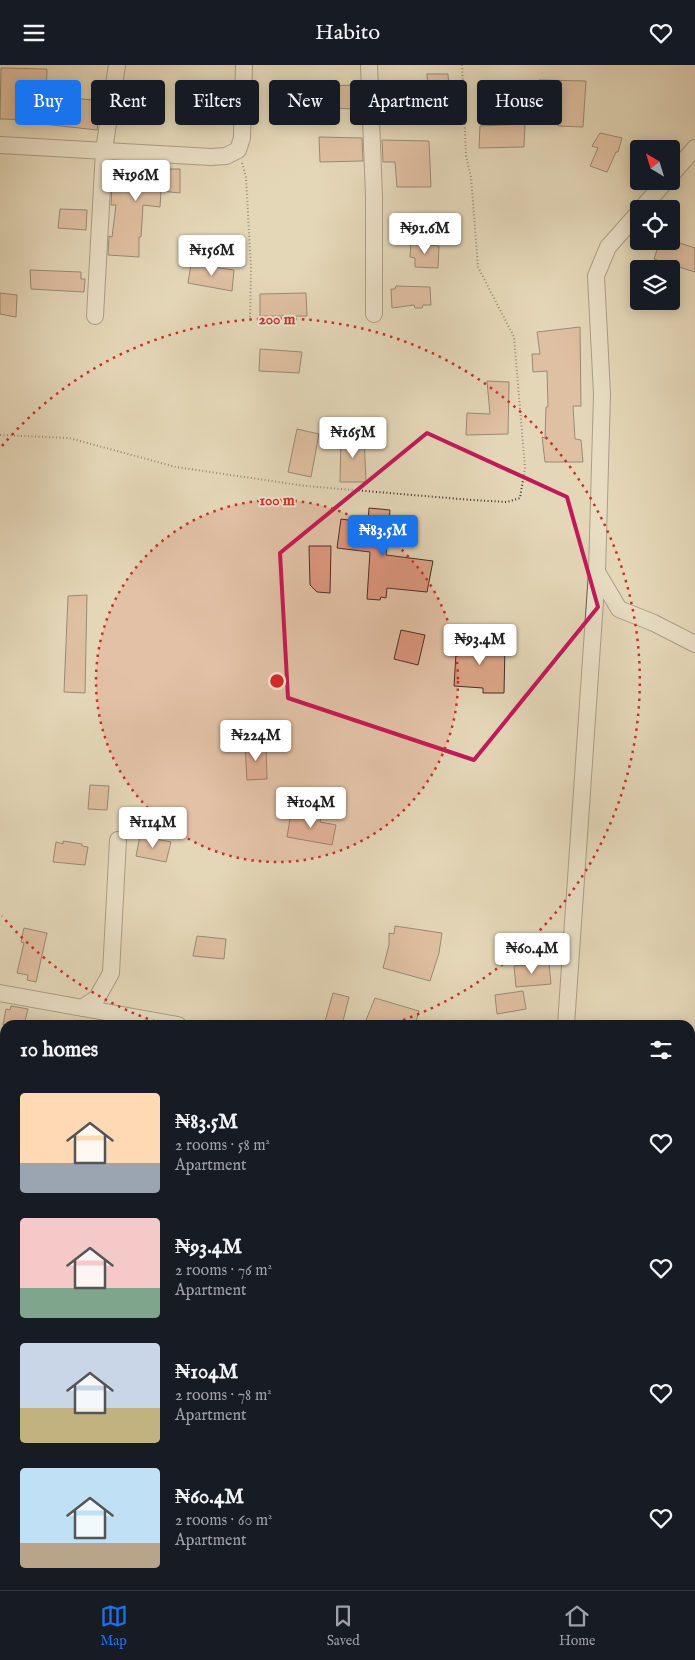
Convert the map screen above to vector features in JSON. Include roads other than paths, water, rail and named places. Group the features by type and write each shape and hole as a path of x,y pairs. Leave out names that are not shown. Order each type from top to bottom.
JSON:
{"street":[{"path":"95,316 104,150 117,65"},
{"path":"0,145 211,157 226,156 238,150 242,138 244,65"},
{"path":"369,65 374,197 374,313"},
{"path":"680,165 695,148"},
{"path":"650,200 658,190"},
{"path":"566,1020 596,572 602,394 596,275 608,247 630,222"},
{"path":"596,572 619,609 654,623 695,644"},
{"path":"82,1008 97,998 111,973 118,839"},
{"path":"0,993 150,1020"}]}
